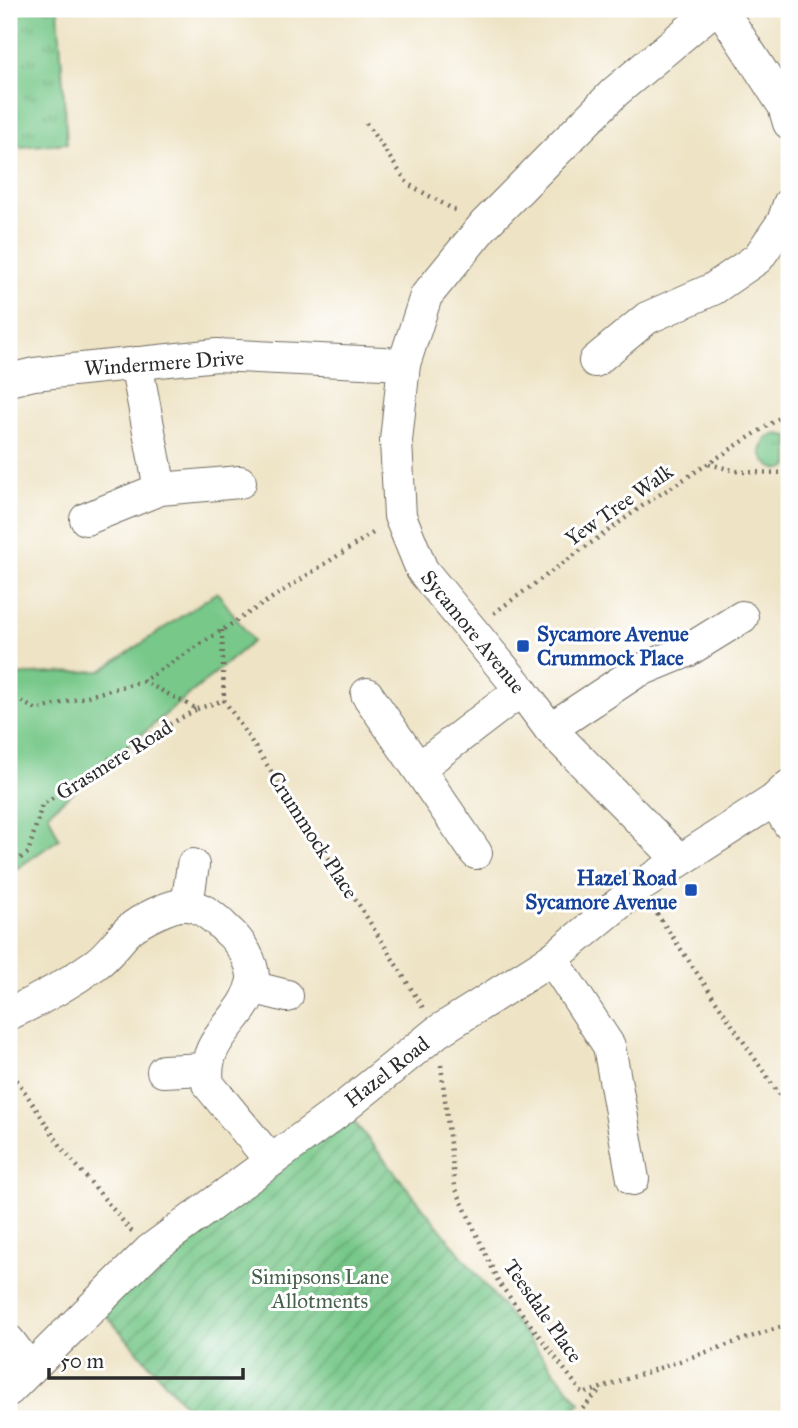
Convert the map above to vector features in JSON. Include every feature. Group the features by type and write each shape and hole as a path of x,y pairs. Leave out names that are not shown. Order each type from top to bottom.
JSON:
{"street":[{"name":"Sycamore Avenue","path":"680,860 550,729 422,570 400,516 396,441 404,364 426,296 484,225 615,92 714,9"},
{"path":"722,9 784,106 789,123"},
{"path":"595,361 647,318 713,289 758,258 783,222 789,204"},
{"name":"Windermere Drive","path":"9,380 34,374 217,355 404,364"},
{"path":"136,363 160,489"},
{"path":"86,519 160,489 240,482"},
{"path":"550,729 636,672 687,651 742,617"},
{"path":"419,768 521,690"},
{"path":"367,694 476,853"},
{"name":"Hazel Road","path":"19,1379 149,1251 438,1032 552,959 639,887 680,860 784,803"},
{"path":"187,905 193,865"},
{"path":"9,1014 58,991 100,962 131,928 167,908 187,905 213,917 234,936 250,963 253,979 249,995 212,1049 206,1069 208,1084 271,1161"},
{"path":"552,959 608,1046 633,1179"},
{"path":"251,987 287,996"},
{"path":"163,1071 206,1069"},
{"path":"9,1341 19,1379"}],"path":[{"path":"366,123 408,184 484,225"},
{"name":"Yew Tree Walk","path":"470,630 645,504 789,412"},
{"path":"708,464 740,472 789,473"},
{"path":"9,695 37,710 143,681 400,516"},
{"path":"197,709 224,700 222,630"},
{"name":"Grasmere Road","path":"143,681 197,709"},
{"name":"Crummock Place","path":"224,700 353,895 438,1032"},
{"name":"Grasmere Road","path":"9,866 28,853 42,806 112,757 197,709"},
{"path":"639,887 789,1109"},
{"name":"Teesdale Place","path":"438,1032 455,1187 499,1283 583,1394 789,1324"},
{"path":"9,1068 62,1148 149,1251"},
{"path":"573,1419 606,1385"}],"green space":[{"path":"9,9 58,9 67,143 9,148"},
{"path":"778,434 789,436 789,466 775,469 768,464 761,451 766,438"},
{"path":"217,592 253,641 48,813 59,839 9,874 9,675 101,671"},
{"name":"Simipsons Lane Allotments","path":"343,1108 580,1403 566,1419 197,1419 96,1304"}],"place":[{"name":"Sycamore Avenue Crummock Place","path":"523,646"},
{"name":"Hazel Road Sycamore Avenue","path":"691,890"}]}
